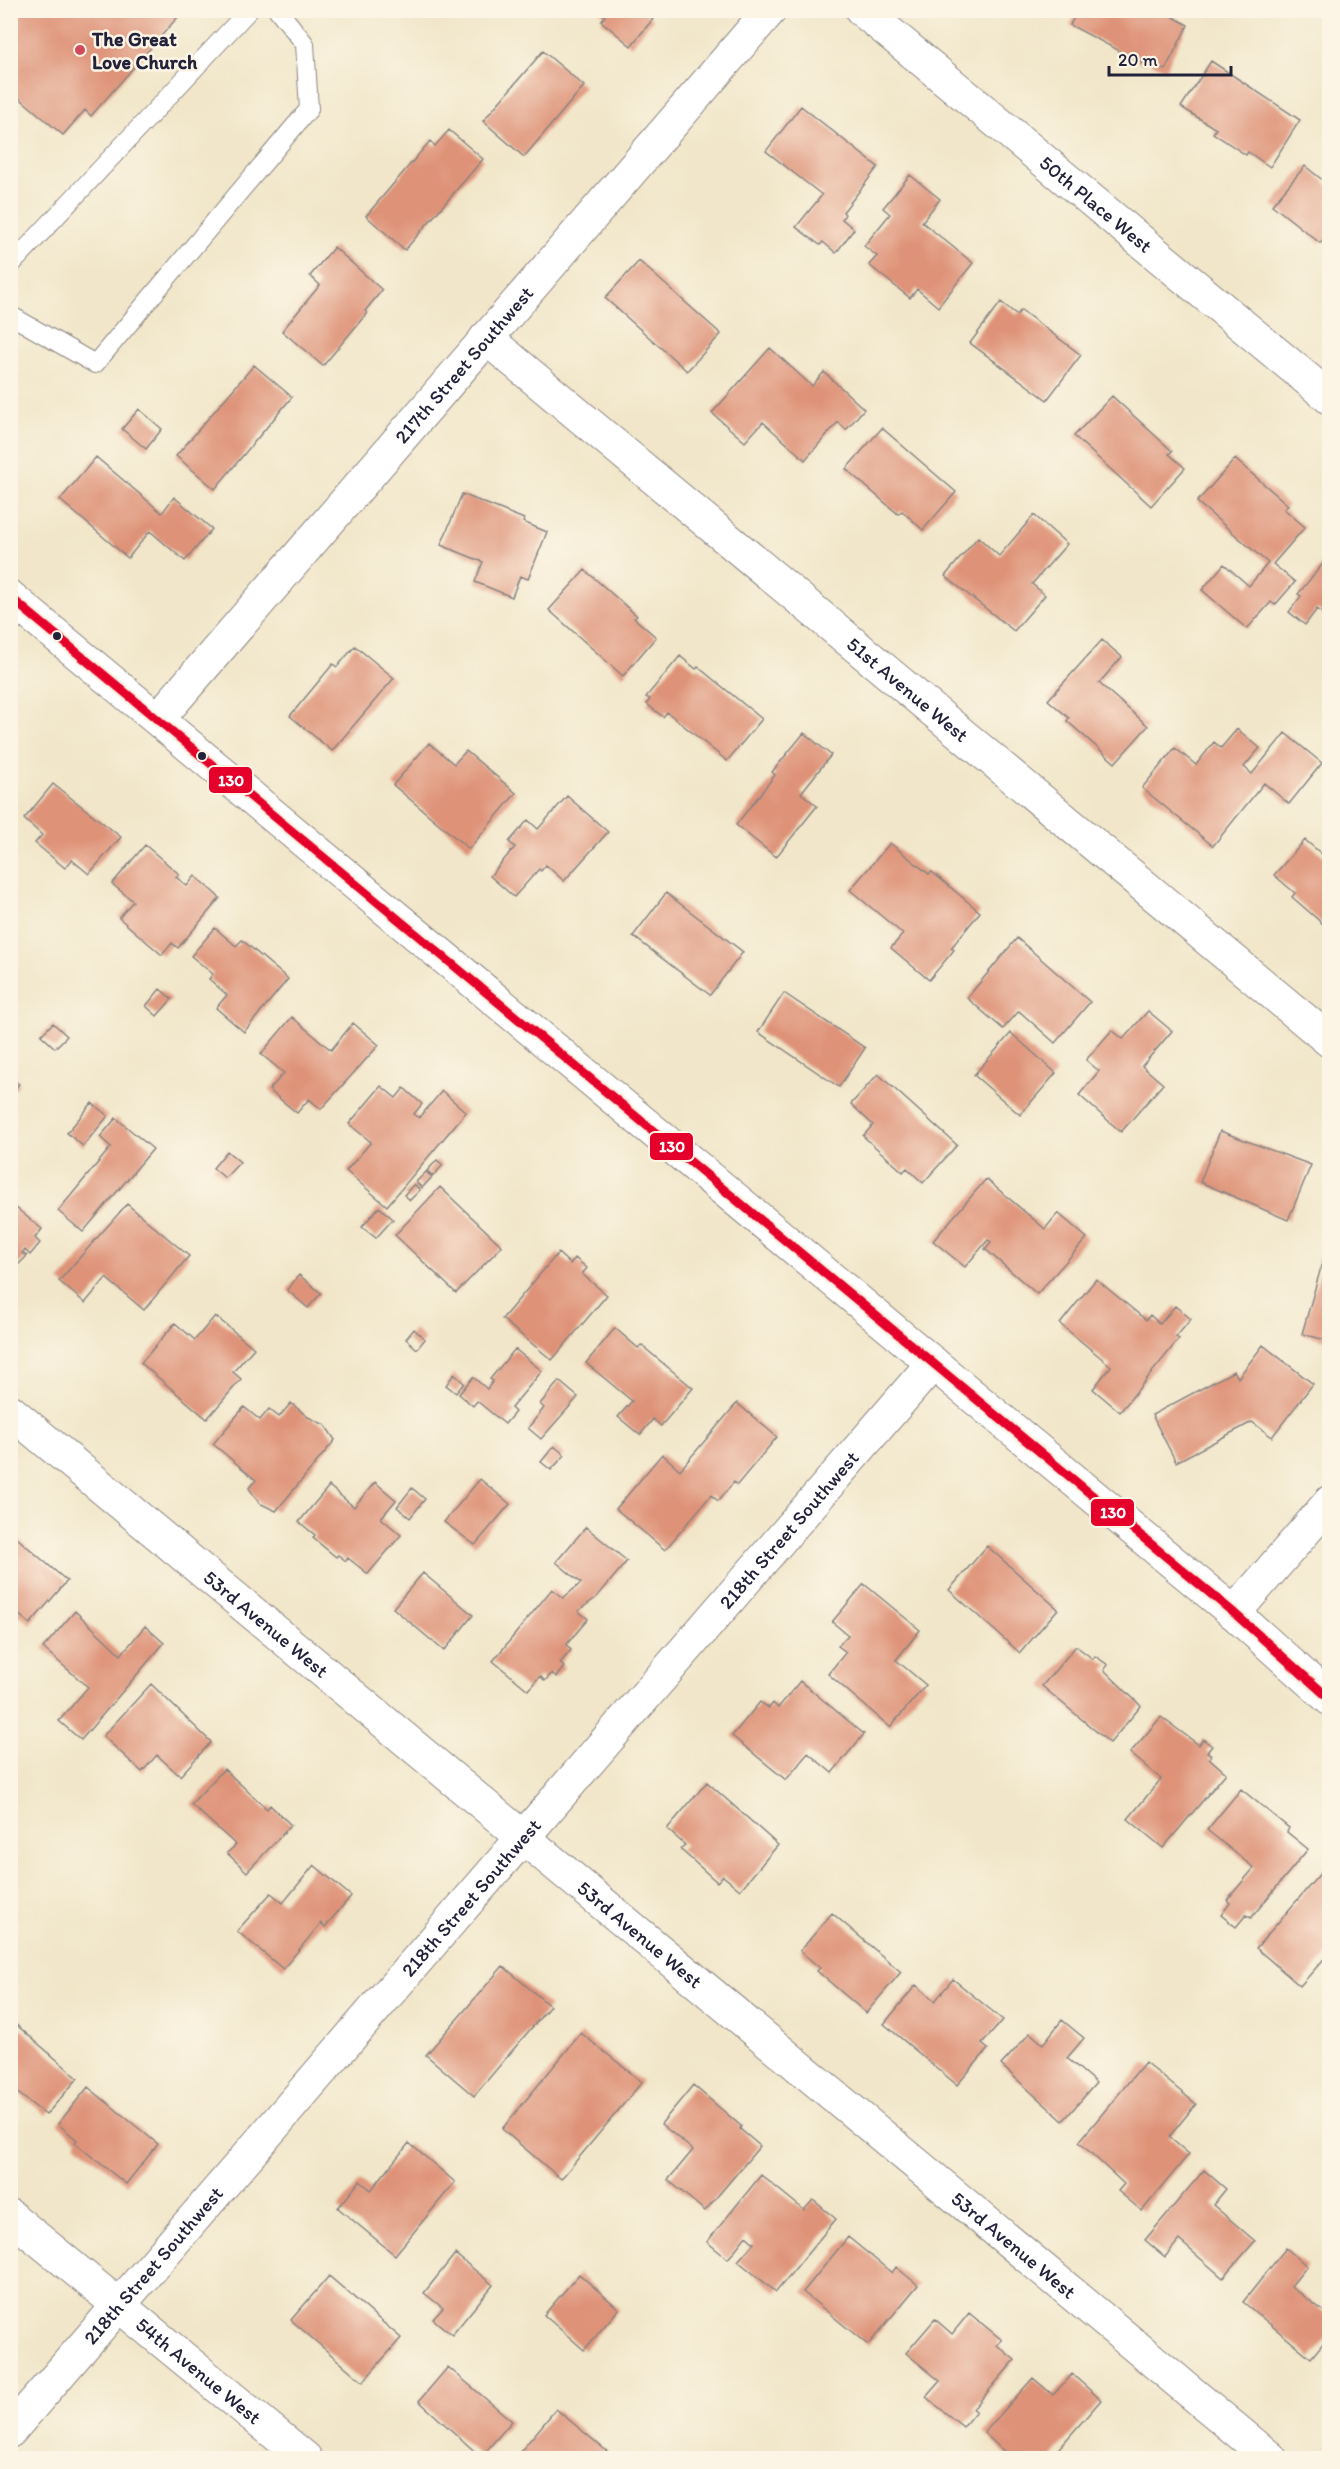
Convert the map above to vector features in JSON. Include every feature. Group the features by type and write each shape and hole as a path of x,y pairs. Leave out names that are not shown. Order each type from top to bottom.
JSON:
{"street":[{"name":"217th Street Southwest","path":"159,719 770,10"},
{"name":"50th Place West","path":"862,10 1329,398"},
{"name":"51st Avenue West","path":"486,338 1329,1041"},
{"path":"10,597 1234,1613 1329,1699"},
{"name":"218th Street Southwest","path":"10,2431 933,1363"},
{"name":"53rd Avenue West","path":"10,1411 1269,2458"},
{"path":"1234,1613 1329,1502"},
{"name":"54th Avenue West","path":"10,2216 305,2458"}],"lane":[{"path":"10,266 249,10"},
{"path":"10,315 95,364 309,109 305,44 278,10"}],"building":[{"name":"The Great Love Church","path":"10,10 184,10 91,116 85,110 63,135 10,90"},
{"path":"598,10 642,10 653,19 631,46 601,21 605,16"},
{"path":"1078,10 1161,10 1188,25 1165,70 1146,60 1144,64 1070,25"},
{"path":"543,51 584,86 524,157 483,121"},
{"path":"1211,61 1300,120 1270,167 1248,152 1246,155 1213,133 1216,129 1181,107"},
{"path":"801,106 878,167 843,212 845,214 842,219 854,229 836,253 823,242 820,245 796,227 822,195 766,151"},
{"path":"449,130 483,159 405,250 366,216 430,141 435,146"},
{"path":"1305,166 1330,186 1330,245 1323,240 1320,243 1272,205"},
{"path":"910,175 940,199 922,222 973,263 938,307 917,289 910,298 869,265 877,256 864,246 890,214 883,208"},
{"path":"334,247 382,290 365,311 367,313 323,366 282,331 320,285 310,276"},
{"path":"639,261 721,334 687,371 605,298"},
{"path":"1001,302 1017,315 1021,310 1081,355 1047,400 970,343"},
{"path":"770,348 812,386 824,372 864,409 846,430 838,422 805,460 763,422 745,442 712,413"},
{"path":"254,365 292,397 215,489 176,456"},
{"path":"1112,396 1172,451 1169,454 1185,468 1151,506 1074,436"},
{"path":"139,409 162,429 146,449 122,429"},
{"path":"882,428 956,492 923,530 902,511 898,514 846,469"},
{"path":"96,457 162,513 174,497 212,529 185,561 150,531 128,558 60,500"},
{"path":"1235,459 1288,505 1284,509 1305,527 1273,564 1295,582 1275,605 1271,602 1247,629 1202,590 1224,564 1249,586 1268,563 1197,502"},
{"path":"462,494 524,519 523,522 547,532 528,579 520,576 512,597 475,582 483,562 441,545"},
{"path":"1034,515 1067,544 1032,584 1045,595 1014,631 945,576 978,537 999,556"},
{"path":"1330,555 1330,619 1317,609 1305,625 1289,612 1301,596 1298,594"},
{"path":"585,570 637,616 634,618 656,637 623,676 549,610"},
{"path":"1102,640 1122,657 1099,683 1148,726 1115,763 1067,721 1069,718 1048,700"},
{"path":"355,646 394,678 332,751 290,716 333,664 337,667"},
{"path":"680,656 696,669 698,667 762,719 727,761 667,712 663,717 647,704 650,699 646,697"},
{"path":"1237,729 1260,748 1244,767 1252,774 1285,733 1322,763 1289,804 1264,783 1213,846 1142,788 1175,748 1196,765 1214,742 1221,748"},
{"path":"804,733 831,755 801,793 817,806 776,857 736,825 775,775 772,772"},
{"path":"429,743 454,764 466,751 516,793 469,849 393,785"},
{"path":"53,784 121,837 89,874 72,860 65,868 35,843 42,835 24,819"},
{"path":"567,796 608,832 564,881 546,865 541,871 539,869 514,897 490,876 515,847 509,842 528,820 538,829"},
{"path":"1305,840 1330,861 1330,930 1292,897 1295,893 1274,875"},
{"path":"890,843 929,874 932,872 980,912 951,948 954,950 929,980 891,948 903,934 850,890"},
{"path":"145,845 179,874 176,877 187,886 195,876 220,898 178,948 172,943 162,955 119,918 133,901 112,884"},
{"path":"666,893 743,952 710,995 633,936"},
{"path":"215,928 236,946 242,940 288,979 244,1032 216,1008 227,995 209,979 213,974 191,956"},
{"path":"1017,938 1090,1002 1055,1043 1019,1011 1003,1029 967,998"},
{"path":"160,989 172,999 157,1016 146,1006"},
{"path":"784,993 865,1048 839,1087 758,1032"},
{"path":"1148,1011 1172,1031 1142,1066 1163,1084 1121,1132 1079,1095 1099,1071 1086,1060 1112,1030 1123,1039"},
{"path":"292,1017 331,1050 353,1023 379,1045 321,1109 309,1099 297,1113 269,1090 284,1073 261,1054"},
{"path":"53,1023 67,1036 55,1048 41,1035"},
{"path":"1011,1033 1056,1073 1020,1115 974,1075"},
{"path":"878,1074 957,1145 923,1183 907,1168 903,1172 863,1136 873,1125 851,1104"},
{"path":"10,1077 19,1084 10,1094"},
{"path":"381,1086 396,1098 404,1088 422,1104 414,1114 419,1118 442,1091 466,1112 387,1206 346,1171 371,1142 349,1124"},
{"path":"92,1103 108,1116 83,1146 67,1133"},
{"path":"116,1118 153,1149 83,1232 58,1211 111,1147 100,1137"},
{"path":"1220,1131 1311,1165 1288,1220 1200,1182"},
{"path":"227,1151 240,1162 225,1178 213,1168"},
{"path":"437,1160 443,1165 433,1176 427,1171"},
{"path":"426,1172 432,1177 422,1188 416,1182"},
{"path":"986,1179 1045,1229 1058,1213 1087,1238 1037,1294 985,1249 991,1242 988,1240 965,1267 933,1241"},
{"path":"414,1184 420,1190 410,1200 404,1195"},
{"path":"440,1187 502,1246 456,1293 395,1235"},
{"path":"10,1203 42,1229 35,1238 40,1243 30,1255 25,1250 22,1253 27,1256 19,1264 15,1261 13,1264 10,1262"},
{"path":"127,1204 189,1256 144,1310 106,1278 85,1303 59,1281"},
{"path":"379,1207 393,1219 376,1238 362,1227"},
{"path":"1330,1236 1330,1341 1302,1334"},
{"path":"558,1253 570,1264 575,1258 587,1268 582,1274 607,1295 552,1360 502,1319"},
{"path":"299,1275 321,1293 308,1308 287,1290"},
{"path":"1096,1279 1146,1320 1150,1315 1160,1324 1175,1306 1191,1319 1176,1337 1179,1339 1120,1412 1093,1389 1111,1366 1060,1324"},
{"path":"215,1316 254,1348 233,1372 241,1379 207,1419 141,1363 175,1323 195,1340"},
{"path":"615,1328 638,1348 641,1345 693,1388 661,1426 653,1419 640,1435 618,1417 632,1401 586,1363"},
{"path":"414,1329 425,1339 417,1349 406,1339"},
{"path":"1263,1345 1313,1384 1272,1437 1252,1422 1176,1462 1152,1415 1234,1371 1238,1378"},
{"path":"515,1349 542,1371 511,1408 515,1412 505,1424 477,1401 473,1406 459,1394 473,1377 487,1389 493,1381 490,1379"},
{"path":"454,1374 464,1383 456,1393 446,1385"},
{"path":"559,1381 578,1397 541,1439 528,1428 544,1408 540,1404"},
{"path":"291,1403 308,1417 325,1425 335,1440 276,1511 259,1503 249,1488 256,1480 213,1444 244,1407 260,1420 269,1409 279,1417"},
{"path":"737,1403 777,1437 737,1485 734,1482 718,1501 711,1495 665,1550 616,1509 662,1454 680,1470"},
{"path":"554,1446 565,1455 551,1470 541,1462"},
{"path":"480,1479 510,1504 475,1545 444,1522"},
{"path":"375,1482 396,1500 381,1518 401,1535 368,1574 348,1558 346,1561 338,1555 336,1557 313,1538 315,1535 299,1522 329,1486 354,1507"},
{"path":"412,1488 425,1499 410,1518 397,1507"},
{"path":"586,1527 627,1561 597,1597 578,1611 588,1619 566,1645 571,1650 560,1663 564,1667 556,1677 552,1673 545,1681 540,1676 528,1690 493,1661 552,1589 563,1598 581,1583 556,1562"},
{"path":"10,1532 67,1581 30,1624 10,1607"},
{"path":"987,1546 1058,1609 1020,1653 949,1590"},
{"path":"423,1573 473,1615 444,1651 393,1608"},
{"path":"864,1584 920,1630 896,1660 926,1685 890,1727 828,1674 846,1652 838,1646 848,1635 832,1622"},
{"path":"75,1611 121,1655 145,1626 164,1643 81,1740 59,1721 88,1687 43,1648"},
{"path":"1076,1646 1093,1659 1095,1656 1108,1665 1104,1670 1141,1706 1110,1743 1042,1686"},
{"path":"800,1681 864,1734 832,1773 808,1753 786,1780 732,1736 760,1702 769,1708 773,1703 778,1708"},
{"path":"151,1684 211,1742 180,1776 157,1755 142,1772 103,1736"},
{"path":"1161,1717 1199,1745 1203,1739 1212,1746 1207,1752 1211,1755 1209,1758 1226,1773 1163,1848 1128,1819 1161,1779 1130,1753"},
{"path":"224,1769 267,1809 270,1805 291,1825 247,1872 227,1853 236,1845 191,1804"},
{"path":"707,1782 778,1845 740,1890 723,1876 717,1882 680,1849 685,1845 667,1829"},
{"path":"1241,1789 1289,1828 1287,1832 1308,1849 1251,1918 1246,1915 1236,1927 1221,1915 1230,1903 1227,1900 1254,1868 1207,1830"},
{"path":"314,1865 351,1896 325,1927 321,1923 283,1969 237,1931 271,1893 283,1903"},
{"path":"1324,1869 1330,1873 1330,1952 1300,1986 1256,1948"},
{"path":"832,1913 901,1972 866,2013 817,1971 820,1968 800,1951"},
{"path":"503,1966 550,2006 474,2096 426,2055"},
{"path":"953,1979 1003,2020 982,2044 988,2049 957,2085 884,2024 916,1985 935,2001"},
{"path":"1062,2020 1084,2038 1067,2058 1096,2083 1063,2121 1001,2065 1030,2033 1043,2044"},
{"path":"13,2022 78,2078 46,2115 10,2087 10,2025"},
{"path":"581,2033 642,2082 561,2179 502,2129"},
{"path":"1145,2062 1196,2104 1169,2137 1189,2154 1142,2211 1118,2191 1124,2184 1079,2142"},
{"path":"693,2085 741,2126 740,2129 760,2146 705,2211 668,2180 693,2150 661,2124"},
{"path":"88,2087 158,2144 126,2184 75,2143 77,2140 58,2124"},
{"path":"409,2143 455,2182 395,2255 338,2208 360,2181 371,2190"},
{"path":"1204,2170 1226,2189 1213,2205 1255,2241 1223,2278 1179,2240 1165,2257 1145,2240"},
{"path":"761,2175 804,2210 813,2200 836,2219 776,2292 738,2261 754,2243 746,2236 728,2259 707,2242"},
{"path":"848,2237 892,2273 896,2267 918,2285 868,2345 803,2292"},
{"path":"1286,2248 1307,2266 1291,2286 1330,2316 1330,2335 1311,2358 1243,2302"},
{"path":"455,2254 493,2285 452,2335 433,2319 443,2308 424,2293"},
{"path":"579,2274 619,2309 584,2350 544,2315"},
{"path":"329,2276 401,2338 363,2382 291,2320"},
{"path":"969,2313 1002,2340 997,2345 1015,2360 973,2409 976,2411 963,2427 926,2397 940,2381 906,2353 935,2319 952,2334"},
{"path":"448,2367 512,2421 481,2457 419,2401"},
{"path":"1072,2374 1101,2400 1053,2455 1055,2458 1011,2458 984,2433 1033,2378 1053,2395"},
{"path":"556,2409 615,2458 515,2458"}],"transit line":[{"name":"130","path":"10,597 1234,1613 1330,1699"}],"place":[{"name":"The Great Love Church","path":"80,50"}]}
